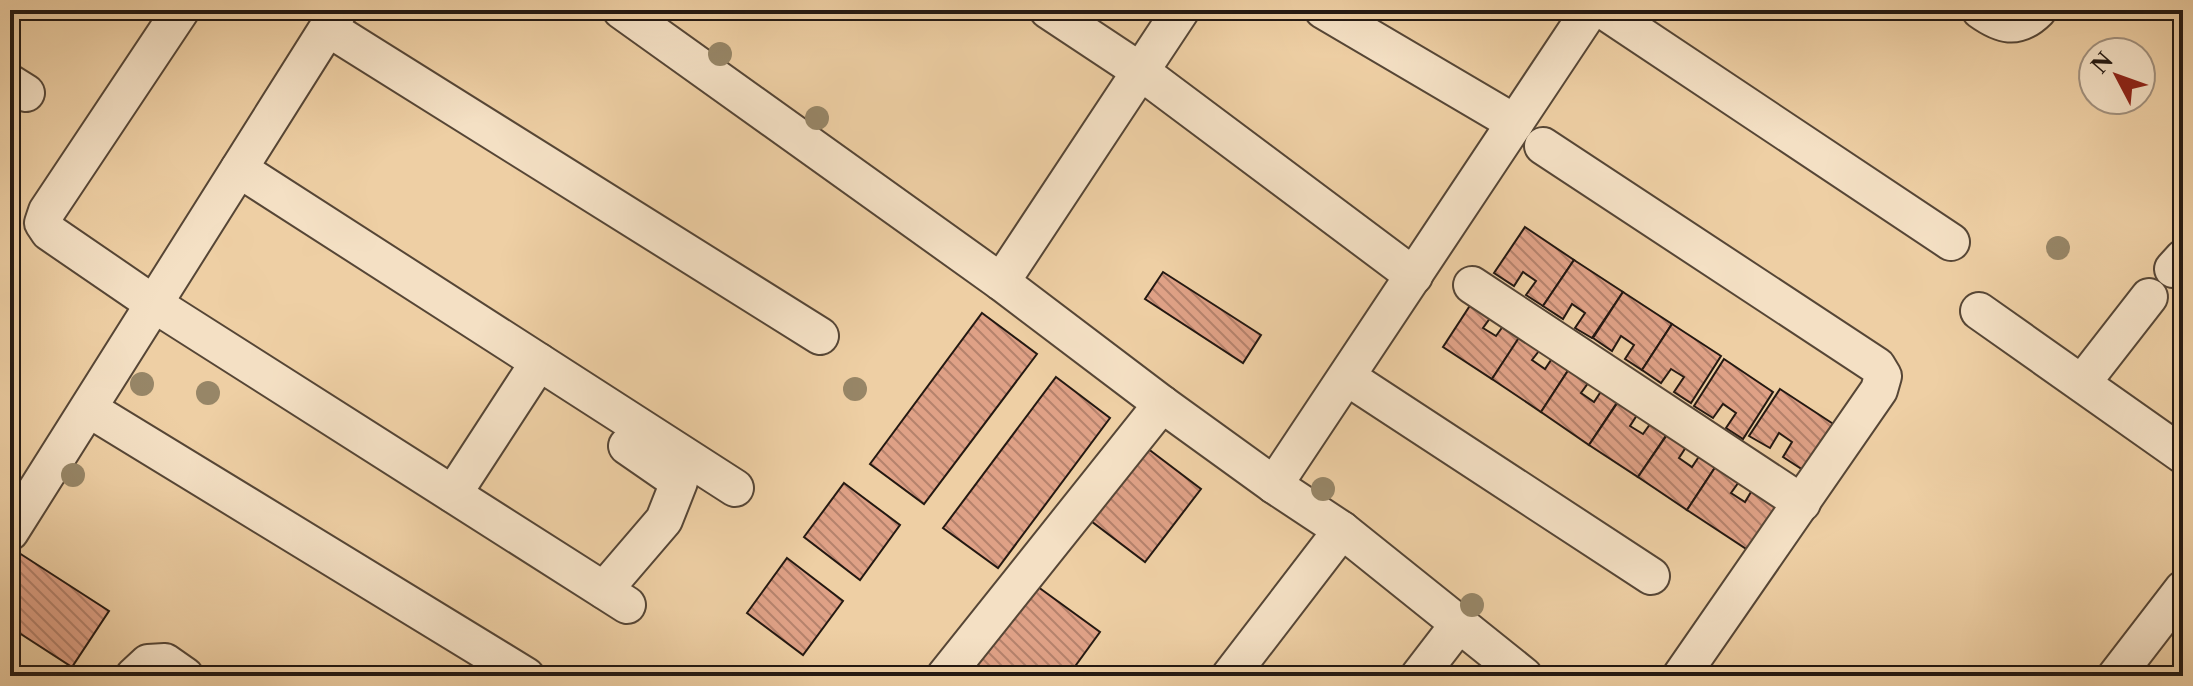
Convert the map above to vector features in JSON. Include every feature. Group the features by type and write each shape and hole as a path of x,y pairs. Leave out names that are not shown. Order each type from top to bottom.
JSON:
{"street":[{"path":"181,10 47,211 43,223 49,232 154,304 615,597 664,520 679,482 567,403"},
{"path":"621,10 1001,282 1274,485 1342,530 1524,676"},
{"path":"1048,10 1140,71 1414,276"},
{"path":"1001,282 1181,10"},
{"path":"1323,10 1515,123"},
{"path":"1274,485 1590,10"},
{"path":"1603,10 1951,242"},
{"path":"1980,10 1999,23 2010,25 2024,21 2038,10"},
{"path":"14,517 89,409 333,19 820,336"},
{"path":"1543,146 1877,366 1883,376 1879,390 1681,676"},
{"path":"239,169 735,488"},
{"path":"1472,285 1802,503"},
{"path":"2082,383 2149,297"},
{"path":"1979,311 2183,455"},
{"path":"453,494 539,362"},
{"path":"1347,377 1651,576"},
{"path":"945,676 1162,404"},
{"path":"89,409 526,676"},
{"path":"1230,676 1342,530"},
{"path":"2116,676 2183,589"},
{"path":"1419,676 1459,624"},
{"path":"134,676 148,663 165,662 185,676"}],"building":[{"path":"1525,227 1574,260 1543,306 1526,295 1536,281 1523,272 1514,286 1494,273"},
{"path":"1574,260 1623,292 1592,338 1575,328 1585,313 1572,304 1563,319 1543,306"},
{"path":"1163,272 1261,335 1243,363 1145,299"},
{"path":"1623,292 1672,324 1642,370 1625,359 1634,345 1621,336 1612,351 1593,338"},
{"path":"1473,301 1493,314 1483,328 1496,336 1506,322 1523,333 1492,379 1443,347"},
{"path":"982,313 1037,354 924,504 870,464"},
{"path":"1672,324 1721,356 1691,403 1674,392 1684,377 1671,369 1661,383 1642,370"},
{"path":"1522,333 1542,347 1532,360 1545,369 1555,354 1571,366 1541,412 1492,379"},
{"path":"1724,359 1773,392 1743,439 1726,428 1736,413 1723,404 1713,418 1694,406"},
{"path":"1571,366 1591,379 1581,393 1594,402 1604,387 1620,398 1589,445 1541,412"},
{"path":"1056,377 1110,418 998,568 943,528"},
{"path":"1780,389 1844,431 1814,477 1783,457 1792,442 1779,433 1770,448 1749,436"},
{"path":"1620,399 1639,412 1630,426 1643,434 1653,420 1669,431 1638,477 1589,445"},
{"path":"1669,432 1688,444 1679,458 1692,467 1702,452 1718,463 1687,510 1638,477"},
{"path":"1147,448 1201,489 1145,562 1091,521"},
{"path":"1718,463 1741,479 1731,493 1745,502 1754,487 1785,508 1754,554 1687,510"},
{"path":"844,483 900,525 860,580 804,537"},
{"path":"16,551 109,611 72,667 10,627 10,561"},
{"path":"787,558 843,601 803,655 747,613"},
{"path":"1034,584 1100,632 1068,676 967,676"}]}
